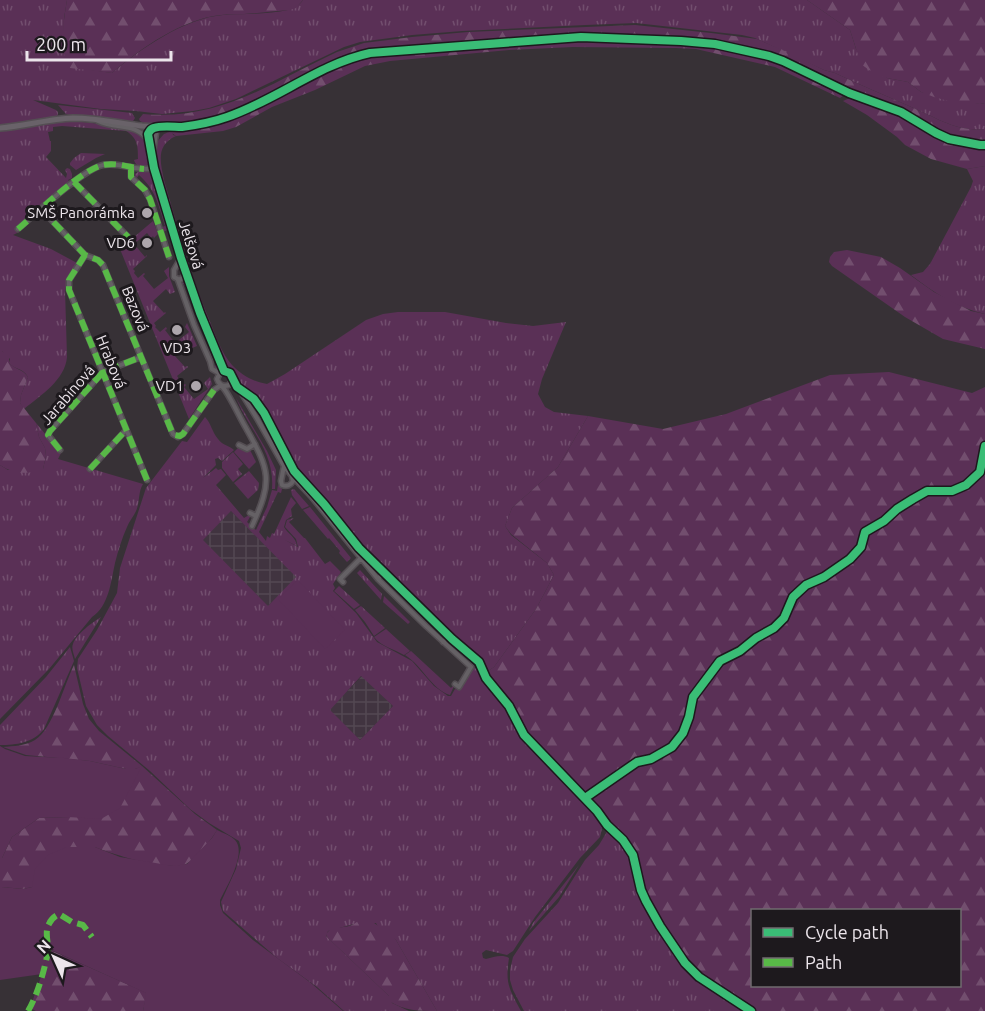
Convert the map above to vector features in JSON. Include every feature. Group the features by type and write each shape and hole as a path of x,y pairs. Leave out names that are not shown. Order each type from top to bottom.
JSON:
{"street":[{"path":"0,128 64,119 156,127 183,126 225,118 327,68 370,53 568,38 616,38 701,42 769,56 849,93 901,112 949,139 985,145"},
{"path":"97,121 106,125 136,129 150,143"},
{"path":"152,156 156,127"},
{"name":"Jelšová","path":"156,127 149,132 154,168 186,274 224,371"},
{"path":"18,229 92,169 101,165 119,165 144,170 154,168"},
{"name":"Jelšová","path":"131,167 132,177 145,190 150,199 169,257"},
{"path":"74,182 129,238"},
{"name":"Bazová","path":"41,209 85,255 98,260 103,265 175,435 183,434 214,390"},
{"name":"Hrabová","path":"85,255 69,280 69,290 147,480"},
{"name":"Jelšová","path":"181,258 173,273 174,277 178,280 212,369 219,373"},
{"name":"Jelšová","path":"178,280 186,274"},
{"name":"Jarabinová","path":"60,450 48,432 103,372 141,357"},
{"path":"214,390 219,373 224,371 230,373 229,396"},
{"path":"217,379 229,396 262,459 266,479 265,496 252,526"},
{"path":"214,390 220,385 230,383"},
{"path":"230,383 237,387 291,476 311,496 360,559 471,668 459,687 455,684"},
{"path":"90,469 126,430"},
{"path":"239,446 247,449 255,444"},
{"path":"284,465 280,482 287,486 291,484 293,481 291,476"},
{"path":"250,513 256,516"},
{"path":"343,582 340,579 360,559"},
{"path":"378,579 384,572"},
{"path":"443,642 449,636"}],"shaded area":[{"path":"231,511 297,577 268,606 202,540"},
{"path":"362,676 393,706 360,740 329,710"}],"green space":[{"path":"0,0 67,0 63,53 91,70 112,73 149,45 194,22 223,15 288,10 297,7 303,0 807,0 850,30 856,49 887,78 908,82 921,92 980,104 985,103 985,129 964,128 946,123 755,38 636,23 462,31 360,42 344,47 236,99 209,108 162,114 33,100 56,110 58,114 56,118 0,126"},
{"path":"67,0 303,0 296,8 290,10 221,15 192,22 163,36 112,73 70,68 66,62 63,25"},
{"path":"807,0 985,0 985,103 948,101 921,92 908,82 873,73 861,64 850,30"},
{"path":"635,25 757,39 946,123 964,128 985,129 985,143 962,141 952,137 902,110 848,89 773,55 737,46 700,41 620,36 549,37 374,50 332,63 221,116 171,125 147,124 139,119 143,114 170,115 220,106 267,87 337,52 364,43 468,32"},
{"path":"577,40 674,43 722,48 788,65 844,95 840,98 775,67 696,49 573,47 509,50 390,61 365,66 272,107 236,127 223,131 176,136 172,133 172,131 205,126 224,120 332,68 365,57 379,54"},
{"path":"852,97 893,111 950,142 985,147 985,166 967,169 931,159 905,145 867,115 843,101"},
{"path":"58,105 132,113 135,118 128,122 73,116 66,114"},
{"path":"71,121 108,125 137,132 146,141 150,162 144,167 135,163 134,160 138,159 136,143 126,131 62,126 53,127 53,131 48,132 51,151 46,157 66,178 65,170 70,169 72,178 16,228 19,232 13,235 51,249 77,263 68,278 65,290 67,357 65,365 57,380 24,409 20,403 21,395 28,377 9,363 10,359 0,351 0,130"},
{"path":"172,131 176,136 162,149 161,166 191,270 222,351 236,369 253,380 267,384 366,320 383,314 445,312 533,326 566,322 538,394 545,407 554,412 588,416 558,467 512,508 505,526 511,535 547,563 554,575 536,609 494,667 485,673 481,662 353,539 333,511 299,474 256,399 241,387 227,365 196,293 158,170 155,147 164,134"},
{"path":"81,153 105,154 76,170 70,163"},
{"path":"985,166 985,314 946,299 911,275 923,272 930,264 971,187 973,181 967,169"},
{"path":"138,172 150,172 153,176 165,216 167,230 163,232 162,227 165,226 156,198 139,175 135,177"},
{"path":"153,221 158,234 151,238 147,233 134,244 145,257 147,256 133,269 134,273 138,278 144,273 143,276 154,289 168,278 164,271 169,267 169,276 175,292 170,294 166,289 153,301 166,313 154,323 155,327 160,332 166,327 165,330 175,343 189,332 185,327 187,323 197,346 192,348 187,343 174,355 185,367 188,367 177,376 183,385 186,385 184,387 194,399 208,389 204,383 210,377 212,384 189,419 120,249"},
{"path":"847,250 881,257 934,292 971,311 985,314 985,349 943,339 905,317 832,266 829,262 834,252"},
{"path":"185,281 220,362 218,370 213,367 218,364 184,284 181,285"},
{"path":"0,351 9,356 9,363 28,377 20,403 36,423 39,437 45,448 43,469 38,471 16,472 0,465"},
{"path":"889,372 972,393 985,387 985,1011 754,1011 696,973 649,904 634,855 623,837 609,825 599,810 530,739 510,706 486,677 485,673 494,667 536,609 554,575 547,563 511,534 505,526 512,508 558,467 588,416 663,429 726,414 830,375"},
{"path":"236,398 276,470 275,489 272,489 272,475 265,452"},
{"path":"205,417 220,441 234,450 222,461 215,459 216,465 203,478 216,468 221,469 226,475 216,485 244,518 249,515 247,522 256,530 272,490 277,491 278,485 282,489 281,493 278,492 259,532 266,541 267,536 270,538 272,533 274,534 291,497 296,503 291,509 292,516 286,520 284,527 297,546 283,539 298,547 296,539 285,527 287,520 294,518 289,522 325,564 330,561 341,572 333,584 335,588 333,591 356,613 377,642 412,661 434,686 448,696 451,696 455,689 459,690 474,667 508,708 522,738 594,810 603,824 600,837 580,858 535,917 513,951 507,955 486,950 482,953 483,958 486,959 501,956 509,958 509,986 521,1011 437,1011 396,940 376,923 354,924 328,931 326,936 389,996 392,1003 409,1011 344,1011 317,987 277,958 223,911 221,902 236,869 241,848 239,841 190,809 97,725 86,706 77,668 78,659 117,593 120,568 146,488 182,441 187,442","holes":["231,511 296,577 268,606 203,540","361,676 393,706 360,740 330,710"]},
{"path":"36,423 61,453 58,459 143,484 136,511 120,545 106,600 49,669 0,719 0,465 8,470 43,469 45,448 39,437"},
{"path":"238,448 244,451 250,450 256,462 249,469 234,452"},
{"path":"233,452 243,464 238,469 242,474 233,482 222,468 222,462"},
{"path":"249,471 259,483 258,490 248,499 234,483"},
{"path":"294,489 309,506 302,509 292,495 291,490"},
{"path":"310,507 351,558 347,562 303,510"},
{"path":"360,570 382,594 381,600 357,573"},
{"path":"298,580 345,630 325,649 278,599"},
{"path":"339,586 360,605 354,609 334,591"},
{"path":"384,596 410,622 408,624 383,602"},
{"path":"361,606 385,628 374,636 355,610"},
{"path":"101,617 75,659 72,648 75,640"},
{"path":"386,629 410,651 404,655 384,646 374,637"},
{"path":"70,647 74,661 44,729 40,734 24,742 0,745 0,725 46,677"},
{"path":"411,651 451,688 454,685 450,695 437,688 405,655"},
{"path":"74,665 83,704 89,719 99,731 142,766 195,814 217,830 203,849 186,864 167,866 154,864 95,847 32,887 23,889 2,887 2,858 12,837 39,818 68,817 141,767 126,769 90,761 26,755 3,747 27,743 35,740 41,734 53,717"},
{"path":"0,746 25,756 90,761 126,769 142,766 120,808 101,819 39,818 12,837 2,858 2,887 23,889 32,887 35,869 48,855 67,847 95,847 120,857 173,866 187,864 217,830 235,840 239,853 235,870 220,900 223,913 253,940 311,983 343,1011 143,1011 146,993 49,949 42,974 0,980"},
{"path":"608,830 616,835 630,851 642,896 688,969 697,978 749,1011 524,1011 510,980 513,957 525,939 558,903 585,860 599,845"},
{"path":"579,865 559,897 529,931 533,923"},
{"path":"362,918 372,921 396,940 437,1011 412,1010 389,1001 389,996 326,935 333,929 351,925"},
{"path":"48,949 147,993 143,1011 36,1011 30,1008"}],"marked path":[{"path":"18,229 47,203 94,168 113,164 144,169"},
{"path":"131,167 131,177 145,190 150,199 169,257"},
{"path":"74,182 129,238"},
{"path":"41,209 85,255 98,260 103,265 175,435 183,434 214,390"},
{"path":"85,255 69,280 69,290 147,480"},
{"path":"60,450 48,435 50,431 103,372 141,357"},
{"path":"90,469 126,430"},
{"path":"28,1011 45,967 48,952 47,931 52,919 59,914 72,922 83,925 92,937"}],"cycle path":[{"path":"751,1011 699,977 685,963 646,901 641,890 633,855 623,840 524,735 509,706 486,678 479,662 452,639 359,548 294,471 264,413 254,399 237,387 230,373 224,371 200,313 181,258 154,168 148,134 157,127 182,127 227,117 333,65 370,53 581,37 715,44 769,56 849,93 901,112 949,139 985,145"},
{"path":"585,798 637,762 651,759 672,747 683,733 693,697 720,661 740,651 756,638 774,628 784,618 793,597 806,585 824,577 850,559 861,547 865,532 884,521 897,509 927,491 952,491 966,485 980,472 985,446"}],"place":[{"name":"SMŠ Panorámka","path":"147,213"},
{"name":"VD6","path":"147,243"},
{"name":"VD3","path":"177,330"},
{"name":"VD1","path":"196,386"}]}
